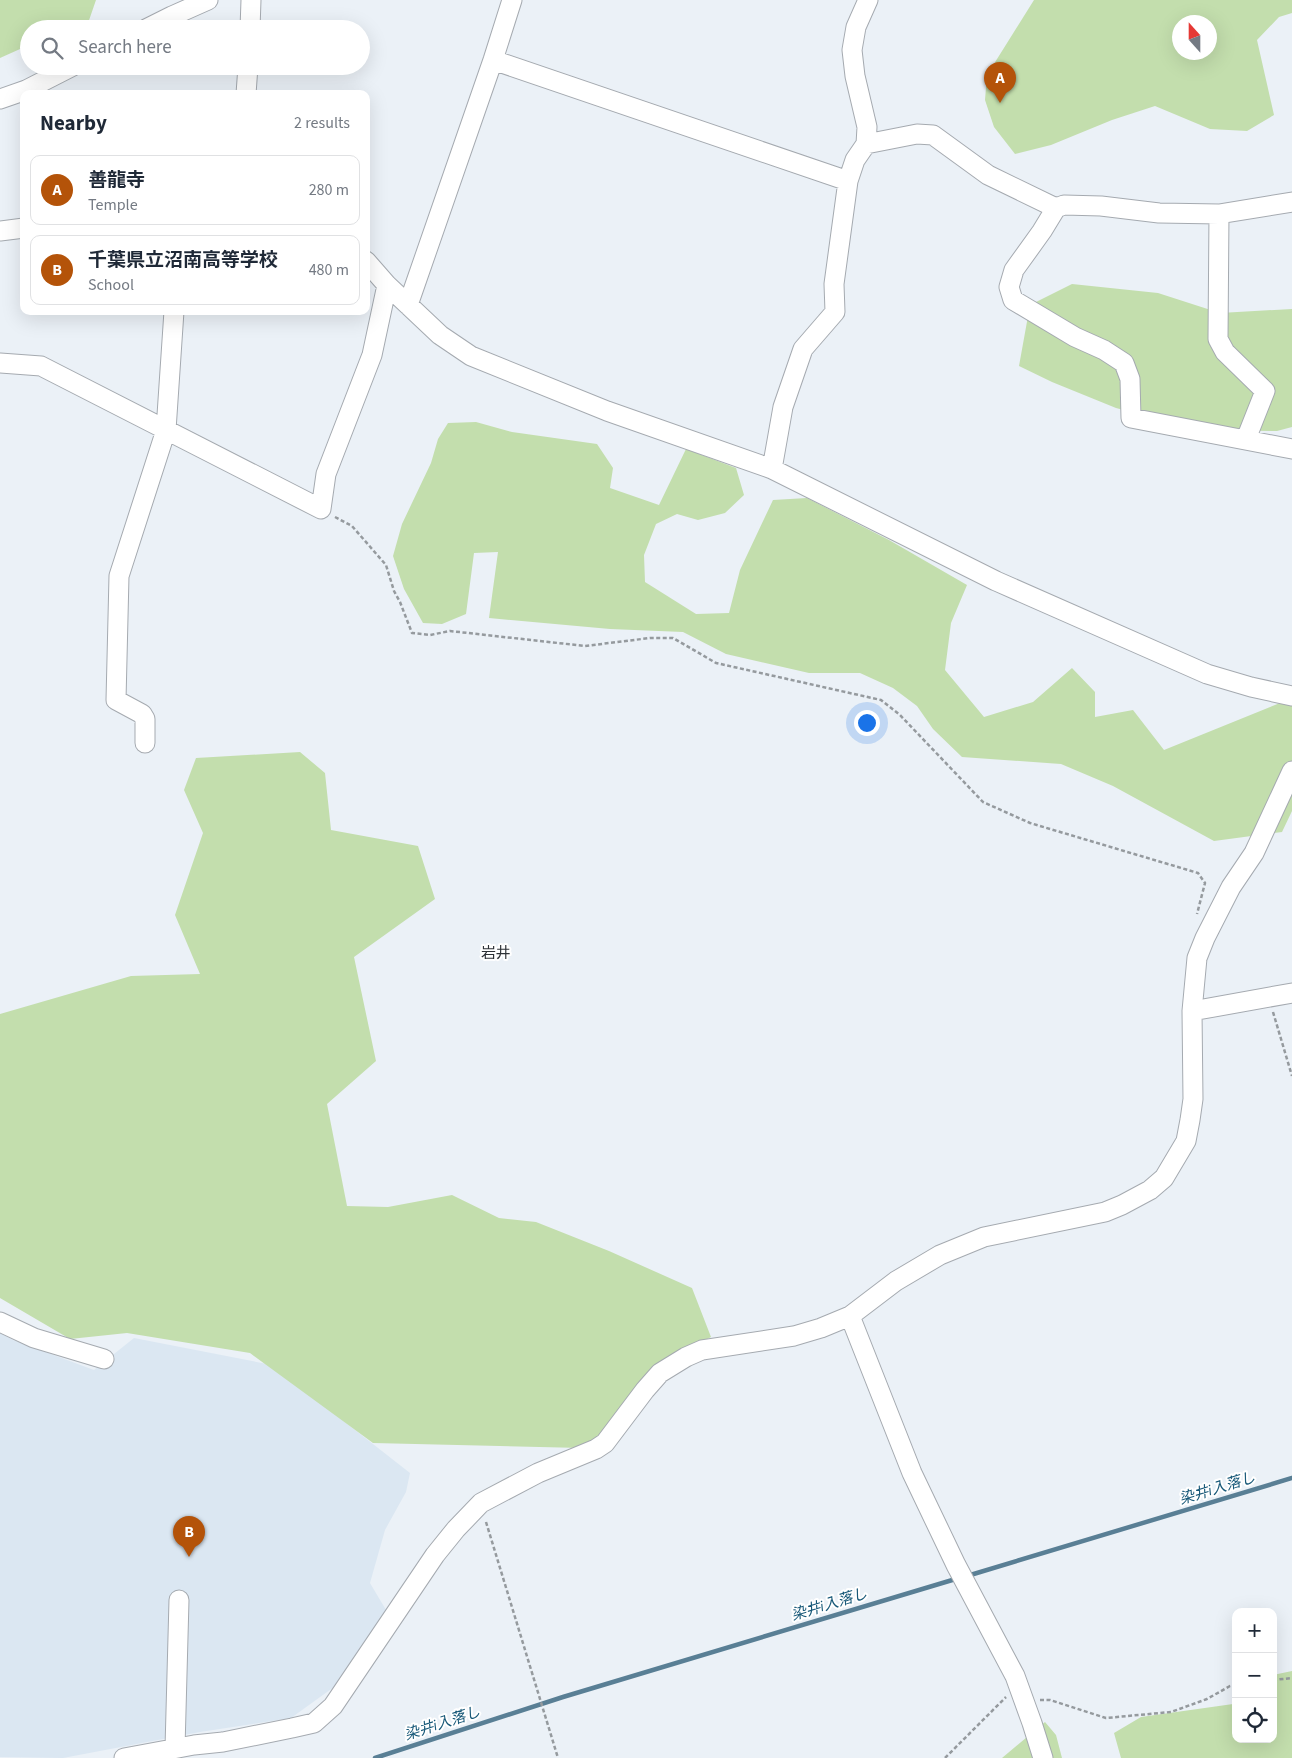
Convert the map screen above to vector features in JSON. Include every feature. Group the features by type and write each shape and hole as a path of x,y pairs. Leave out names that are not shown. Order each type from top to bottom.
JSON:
{"street":[{"path":"165,20 208,0"},
{"path":"250,20 251,0"},
{"path":"408,305 512,0"},
{"path":"772,469 783,407 803,349 835,312 834,284 848,181 855,160 866,144 867,127 855,76 852,50 856,27 868,0"},
{"path":"493,60 848,181"},
{"path":"26,90 55,75"},
{"path":"246,90 247,75"},
{"path":"0,99 20,92"},
{"path":"866,144 917,134 932,135 988,175 1056,208"},
{"path":"1292,202 1219,214 1159,213 1101,206 1064,205 1056,208 1014,270 1009,286 1013,300 1074,337 1104,350 1124,363 1130,379 1131,418 1292,449"},
{"path":"1219,214 1218,339 1225,352 1266,391 1246,439"},
{"path":"0,231 20,228"},
{"path":"370,266 386,285 440,335 471,356 608,411 772,469 996,581 1207,674 1251,687 1292,696"},
{"path":"0,363 41,366 321,509 326,474 372,355 386,285"},
{"path":"145,743 142,714 116,700 119,576 166,430 174,315"},
{"path":"124,1758 175,1748 224,1742 314,1723 333,1706 435,1555 481,1503 538,1473 596,1449 605,1443 660,1373 686,1356 702,1350 794,1336 821,1328 850,1316 896,1281 940,1255 961,1246 1010,1230 1105,1212 1150,1190 1164,1178 1186,1141 1192,1099 1192,1011 1197,958 1231,887 1254,853 1292,771"},
{"path":"1192,1011 1292,993"},
{"path":"850,1316 912,1473 1021,1693 1042,1758"},
{"path":"0,1322 34,1338 104,1359"},
{"path":"175,1748 180,1600"}],"path":[{"path":"321,509 352,526 386,565 394,591 412,633 430,635 450,631 585,646 650,638 673,638 716,663 881,700 900,715 983,802 1030,824 1198,873 1205,882 1197,913 1197,922"},
{"path":"1268,996 1292,1076"},
{"path":"481,1503 558,1758"},
{"path":"1277,1680 1292,1678"},
{"path":"945,1758 1013,1691 1050,1700 1106,1718 1171,1712 1207,1699 1232,1686"}],"shaded area":[{"path":"0,1333 13,1340 94,1370 134,1338 272,1365 410,1473 406,1492 385,1530 370,1583 386,1610 334,1687 291,1718 200,1732 63,1758 0,1757"}],"green space":[{"path":"0,0 96,0 89,20 20,20 20,49 0,58"},
{"path":"1034,0 1292,0 1292,13 1279,17 1257,40 1274,115 1247,131 1210,129 1155,106 1112,120 1051,145 1015,154 994,127 985,100 987,75"},
{"path":"1072,284 1158,293 1220,313 1292,309 1292,427 1277,431 1201,430 1116,408 1052,382 1019,366 1030,305"},
{"path":"476,422 512,432 597,444 613,468 610,488 659,505 686,449 736,468 744,495 725,513 698,520 677,514 656,524 644,555 645,582 696,614 729,613 740,570 773,500 807,498 889,540 967,585 951,623 945,670 984,717 1033,702 1072,668 1095,692 1095,717 1133,710 1164,750 1280,703 1292,706 1292,811 1282,832 1214,841 1113,786 1061,764 962,757 933,729 917,706 893,688 860,673 809,673 726,654 683,632 610,629 489,618 498,552 474,553 466,614 442,624 423,623 404,589 393,556 402,524 431,463 438,439 448,423"},
{"path":"300,752 325,773 331,830 418,846 435,899 354,957 376,1061 327,1104 347,1206 388,1207 452,1195 499,1218 536,1222 609,1251 692,1288 711,1337 653,1368 600,1439 582,1448 373,1443 250,1353 127,1333 70,1339 0,1298 0,1014 131,976 200,974 175,915 203,833 184,790 196,758"},
{"path":"1292,1671 1292,1758 1121,1758 1114,1733 1141,1717 1232,1704 1232,1743 1277,1743 1277,1674"},
{"path":"1045,1722 1056,1735 1062,1758 1002,1758"}],"waterway":[{"name":"染井i入落し","path":"967,1576 1292,1478"},
{"name":"染井i入落し","path":"375,1758 563,1697 959,1578"}],"place":[{"name":"善龍寺","path":"1000,103"},
{"name":"千葉県立沼南高等学校","path":"189,1557"}],"district":[{"name":"岩井","path":"496,953"}]}
